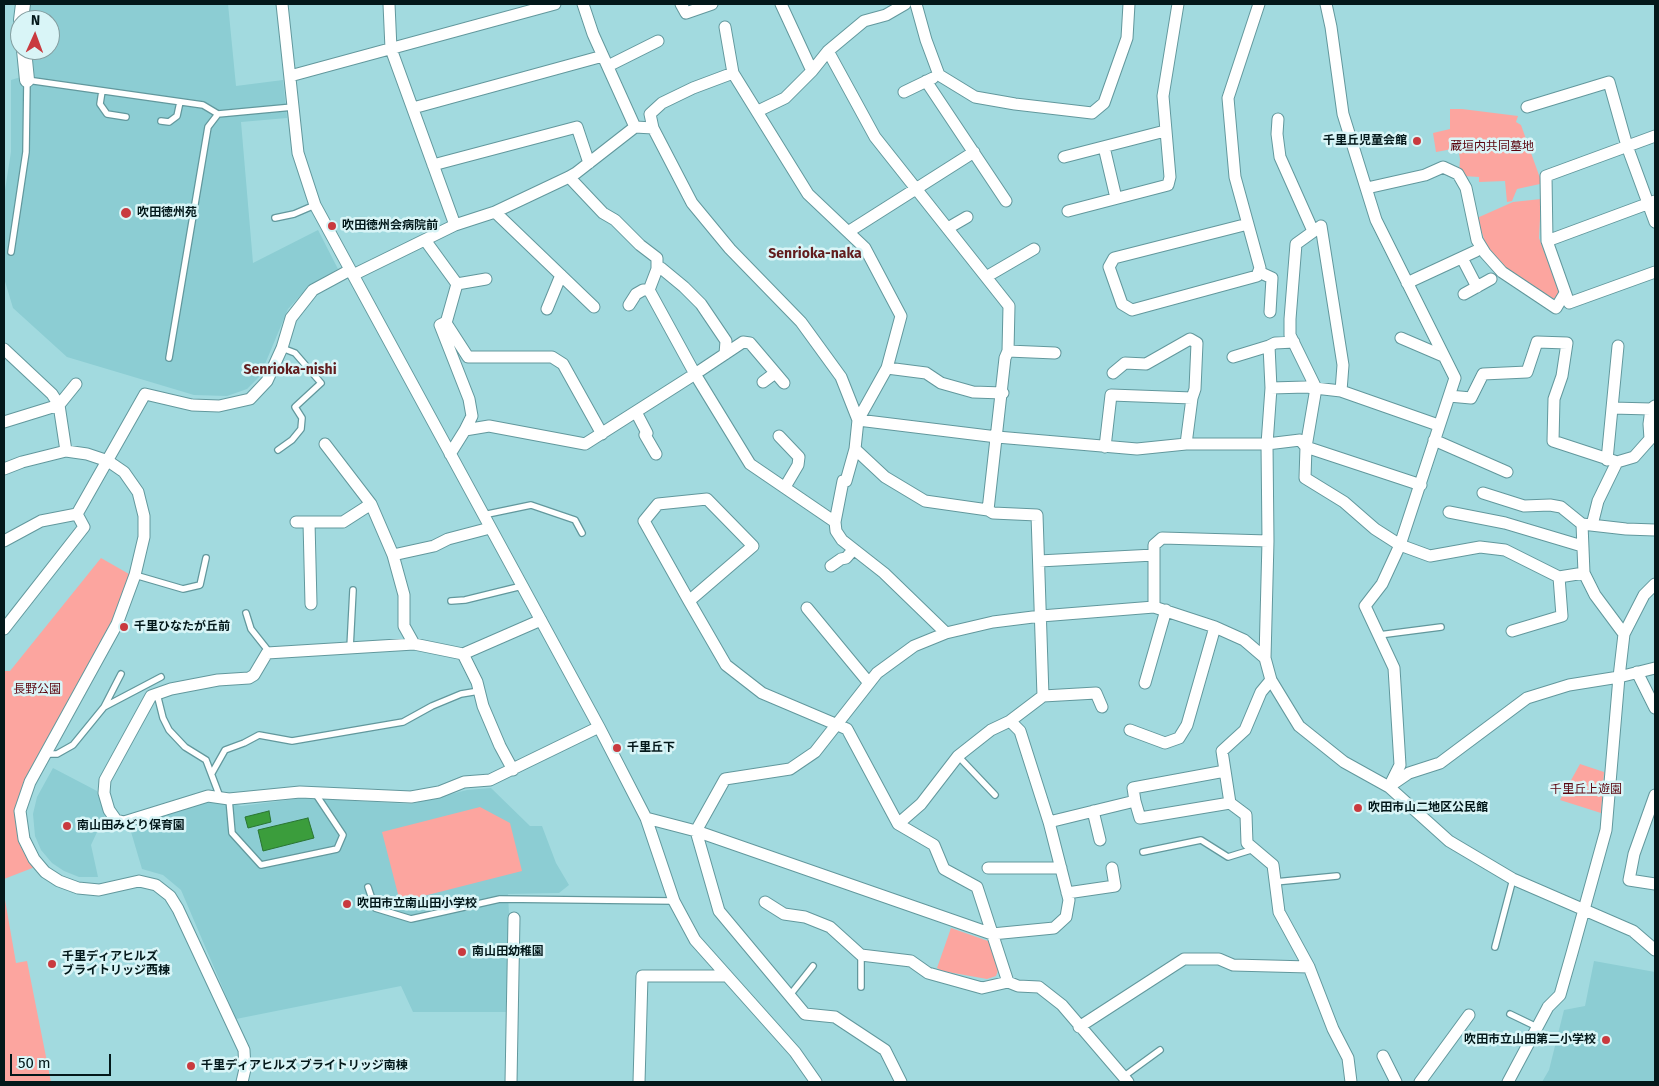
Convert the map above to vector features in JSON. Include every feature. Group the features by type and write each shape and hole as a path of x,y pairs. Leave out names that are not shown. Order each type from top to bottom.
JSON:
{"street":[{"path":"282,4 298,153 315,205 599,727 646,818 674,900 695,940 795,1052 816,1082"},
{"path":"389,4 391,49 455,226"},
{"path":"290,76 555,4"},
{"path":"583,4 593,34 635,127"},
{"path":"681,4 686,13 712,4"},
{"path":"781,4 812,71"},
{"path":"758,111 785,98 812,71 828,51 864,21 886,15 906,4"},
{"path":"916,4 926,40 939,75 975,97 1014,104 1092,113 1104,103 1127,38 1129,4"},
{"path":"1068,210 1168,185 1170,177 1163,96 1178,4"},
{"path":"1248,224 1114,258 1109,267 1122,304 1132,310 1257,276 1259,272 1260,268 1248,224 1235,177 1228,98 1259,4"},
{"path":"1326,4 1343,114 1376,220 1455,378 1400,545 1382,584 1365,606 1394,668 1400,765 1389,787"},
{"path":"725,27 733,73 808,194 865,248 901,316 887,368 858,420 855,449 846,481 842,481 835,522 836,531 842,540 884,573 946,632"},
{"path":"1160,32 1173,34"},
{"path":"413,108 606,61 658,41"},
{"path":"828,51 875,137 1009,306 1008,351 988,510"},
{"path":"25,60 26,80"},
{"path":"733,73 693,88 662,103 650,114 653,128 692,203 730,249 802,322 841,377 858,420"},
{"path":"904,92 939,75"},
{"path":"926,81 1006,201"},
{"path":"1527,107 1609,82 1627,146 1652,202 1655,222"},
{"path":"1278,119 1277,134 1280,157 1313,231"},
{"path":"433,165 577,127 589,163"},
{"path":"4,541 41,521 77,514 145,394 192,405 219,406 250,399 267,381 282,348 291,318 313,290 455,226 495,212 569,177 635,127 653,128"},
{"path":"1064,157 1165,131"},
{"path":"1655,136 1546,176 1547,241 1569,303 1655,272"},
{"path":"1104,147 1116,198"},
{"path":"848,232 974,152"},
{"path":"1367,188 1425,175 1443,167 1458,174 1466,188 1476,240 1502,272 1556,308 1565,293"},
{"path":"569,177 603,212 615,220 656,258 657,269 649,290 695,374 750,464 835,522"},
{"path":"1547,241 1652,202"},
{"path":"495,212 561,275 587,306"},
{"path":"948,228 967,217"},
{"path":"1341,391 1343,365 1321,226 1296,244 1290,335 1316,388 1306,447 1305,478 1344,502 1375,529 1400,545 1430,556 1480,547 1505,550 1559,577 1584,573"},
{"path":"425,240 456,284 446,323 468,357 552,357 563,364 602,434"},
{"path":"986,277 1034,249"},
{"path":"1407,283 1476,251"},
{"path":"1462,258 1477,287"},
{"path":"657,269 662,268 701,304 726,341 725,354"},
{"path":"1259,272 1272,278 1270,312"},
{"path":"547,309 561,275"},
{"path":"456,284 486,279"},
{"path":"1464,294 1491,280"},
{"path":"629,305 636,294 643,290 649,290"},
{"path":"446,323 440,324 470,399 472,416 450,454"},
{"path":"465,430 489,426 585,444 743,342 753,338 775,373 784,383"},
{"path":"1401,338 1443,356"},
{"path":"1113,373 1123,358 1146,364 1190,339 1197,343 1195,390 1192,398 1186,444"},
{"path":"1233,357 1275,343 1294,342"},
{"path":"1450,396 1471,398 1483,374 1527,372 1538,342 1567,343 1562,376 1554,399 1553,441 1612,461 1634,457 1650,439 1649,424 1653,408 1612,408"},
{"path":"1270,346 1271,388 1267,444 1268,541 1265,658 1271,680 1299,726 1344,762 1389,787 1449,841 1513,880 1633,931 1655,950"},
{"path":"1618,346 1612,408 1612,461 1598,501 1587,524 1582,546 1584,573 1596,595 1624,634"},
{"path":"1008,351 1055,353"},
{"path":"6,354 52,394 59,405 66,451"},
{"path":"887,368 926,373 940,383 973,392 1003,393"},
{"path":"763,382 775,373"},
{"path":"4,422 59,405 76,384"},
{"path":"1271,388 1316,388 1341,391 1438,425"},
{"path":"1105,447 1112,395 1192,398"},
{"path":"636,412 648,433 645,435 656,454"},
{"path":"858,420 997,438 1137,449 1186,444 1267,444 1300,440 1306,447 1420,484"},
{"path":"779,436 799,457 798,465 785,487"},
{"path":"1434,440 1507,472"},
{"path":"325,444 371,504 393,555 404,595 404,626 414,644"},
{"path":"855,449 885,477 925,501 988,510 993,513 1037,515 1043,696"},
{"path":"4,469 22,462 66,451 87,454 108,461 124,472 138,492 144,516 144,537 135,575 117,624 30,782 20,811 24,839 34,859 45,872 59,881 78,888 99,890 139,881 156,885 170,896 244,1050 245,1069 242,1082"},
{"path":"1483,492 1524,506 1550,505 1561,508 1587,524 1626,529 1655,530"},
{"path":"688,601 753,546 707,499 658,504 644,521 688,601 726,665 762,692 847,729 898,824 934,845 944,869 977,887 1008,982"},
{"path":"296,522 343,522 371,504"},
{"path":"1449,512 1505,523 1582,546"},
{"path":"4,629 84,528 77,514"},
{"path":"309,522 304,581 310,604"},
{"path":"393,555 434,546 448,539 490,528"},
{"path":"1154,607 1154,544 1162,538 1268,541"},
{"path":"831,566 846,558 854,550"},
{"path":"1039,561 1154,555"},
{"path":"1512,631 1562,616 1559,577"},
{"path":"1508,1082 1548,1007 1560,995 1606,830 1624,634 1644,595 1655,584"},
{"path":"901,1082 885,1050 835,1018 806,1014 719,911 696,831 725,779 790,769 815,752 876,674 914,646 946,632 994,622 1041,616 1154,607 1215,627 1244,640 1265,658"},
{"path":"807,608 869,683"},
{"path":"1145,683 1166,610"},
{"path":"542,620 463,654 414,644 267,653 254,675 248,678 218,680 171,689 151,696 105,780 104,793 109,810 116,820 124,822 208,796 224,798 300,792 411,797 439,792 464,782 490,780 599,727"},
{"path":"1130,730 1164,743 1179,738 1188,725 1215,627"},
{"path":"463,654 477,682 483,706 500,746 513,770"},
{"path":"1389,787 1409,773 1440,763 1527,698 1569,685 1619,677 1655,668"},
{"path":"1638,672 1655,708"},
{"path":"1271,680 1261,692 1245,730 1222,751 1230,803 1246,815 1247,843 1273,865 1278,912 1309,967 1333,1029 1348,1058 1351,1082"},
{"path":"898,824 921,804 958,756 991,730 1010,721 1043,696 1096,693 1102,707"},
{"path":"646,818 696,831 992,934 1054,928 1066,917 1069,900 1049,822 1020,731 1010,721"},
{"path":"1225,771 1133,788 1134,802 1140,818 1230,803"},
{"path":"1655,795 1634,854 1629,880 1655,884"},
{"path":"1049,822 1134,802"},
{"path":"1093,811 1100,840"},
{"path":"988,868 1061,868"},
{"path":"1067,893 1115,886 1112,868"},
{"path":"765,902 784,914 805,917 830,927 861,955 911,961 928,973 982,988 1008,982 1018,986 1039,987 1062,1005 1126,1080"},
{"path":"511,1082 514,918"},
{"path":"1079,1027 1184,959 1219,959 1233,965 1309,967"},
{"path":"639,1082 642,976 727,976"},
{"path":"1420,1082 1469,1016"},
{"path":"1383,1056 1396,1082"}],"lane":[{"path":"11,252 26,152 26,80 203,105 218,114 293,107"},
{"path":"102,90 100,104 107,114 126,117"},
{"path":"161,122 169,122 177,116 180,102"},
{"path":"169,358 208,127 218,114"},
{"path":"275,218 294,214 315,205"},
{"path":"278,450 292,440 301,429 302,418 295,408 321,383 295,353 282,348"},
{"path":"483,515 531,505 575,520 582,533"},
{"path":"135,575 183,589 200,585 206,558"},
{"path":"451,602 522,586"},
{"path":"350,648 353,590"},
{"path":"246,613 251,629 270,653"},
{"path":"1379,635 1441,626"},
{"path":"46,754 57,754 73,744 104,707 121,674"},
{"path":"104,707 161,677"},
{"path":"212,773 225,750 259,735 292,741 402,722 432,706 461,694 479,690"},
{"path":"157,694 163,718 169,730 185,747 206,760 224,798 232,833 261,865 337,849 343,834 316,793"},
{"path":"958,756 995,795"},
{"path":"1143,852 1201,840 1228,857 1254,849"},
{"path":"1275,882 1337,876"},
{"path":"1495,947 1513,880"},
{"path":"368,887 375,908 411,919 500,898 674,900"},
{"path":"861,955 861,987"},
{"path":"790,995 812,966"},
{"path":"1510,1014 1537,1027"},
{"path":"1126,1080 1160,1050"}],"shaded area":[{"name":"吹田徳州苑","path":"31,4 228,4 236,86 283,80 287,118 241,122 253,263 318,230 338,269 309,286 288,309 260,376 247,389 227,396 194,395 67,357 13,308 4,278 4,196 11,152 11,80 34,73 33,60 60,60 60,10 30,10"},
{"name":"南山田みどり保育園","path":"53,768 97,791 105,815 91,845 98,877 79,877 64,871 52,863 41,850 35,836 33,814 37,797"},
{"name":"吹田市立南山田小学校","path":"491,788 530,826 542,826 556,863 569,885 559,893 508,894 508,1012 413,1012 401,986 236,1019 181,890 163,875 142,869 129,825 210,798 241,806 303,798 411,804 467,790"},
{"path":"269,811 271,822 248,828 245,817"},
{"path":"308,818 314,838 263,851 258,830"},
{"name":"吹田市立山田第二小学校","path":"1594,961 1655,972 1655,1082 1542,1082 1549,1070 1564,1010 1585,1006"}],"green space":[{"name":"蔵垣内共同墓地","path":"1450,109 1518,116 1516,122 1521,125 1540,178 1540,184 1517,189 1512,201 1507,202 1505,181 1479,182 1479,177 1463,176 1459,172 1460,159 1458,148 1436,152 1433,133 1450,129"},
{"path":"1541,199 1539,238 1560,294 1552,299 1496,263 1487,248 1477,218 1513,202"},
{"name":"長野公園","path":"101,558 129,574 113,621 16,811 35,867 4,879 4,671 10,671"},
{"name":"千里丘上遊園","path":"1580,764 1604,772 1601,813 1560,800"},
{"path":"480,807 510,823 522,871 400,902 382,832"},
{"path":"4,894 16,963 27,961 51,1082 4,1082"},
{"path":"951,928 988,941 999,968 996,976 987,979 942,971 937,968"}],"place":[{"name":"千里丘児童会館","path":"1417,141"},
{"name":"吹田徳州苑","path":"126,213"},
{"name":"吹田徳州会病院前","path":"332,226"},
{"name":"千里ひなたが丘前","path":"124,627"},
{"name":"千里丘下","path":"617,748"},
{"name":"吹田市山二地区公民館","path":"1358,808"},
{"name":"南山田みどり保育園","path":"67,826"},
{"name":"吹田市立南山田小学校","path":"347,904"},
{"name":"南山田幼稚園","path":"462,952"},
{"name":"千里ディアヒルズ ブライトリッジ西棟","path":"52,964"},
{"name":"吹田市立山田第二小学校","path":"1606,1040"},
{"name":"千里ディアヒルズ ブライトリッジ南棟","path":"191,1066"}],"district":[{"name":"Senrioka-naka","path":"815,254"},
{"name":"Senrioka-nishi","path":"290,370"}]}
